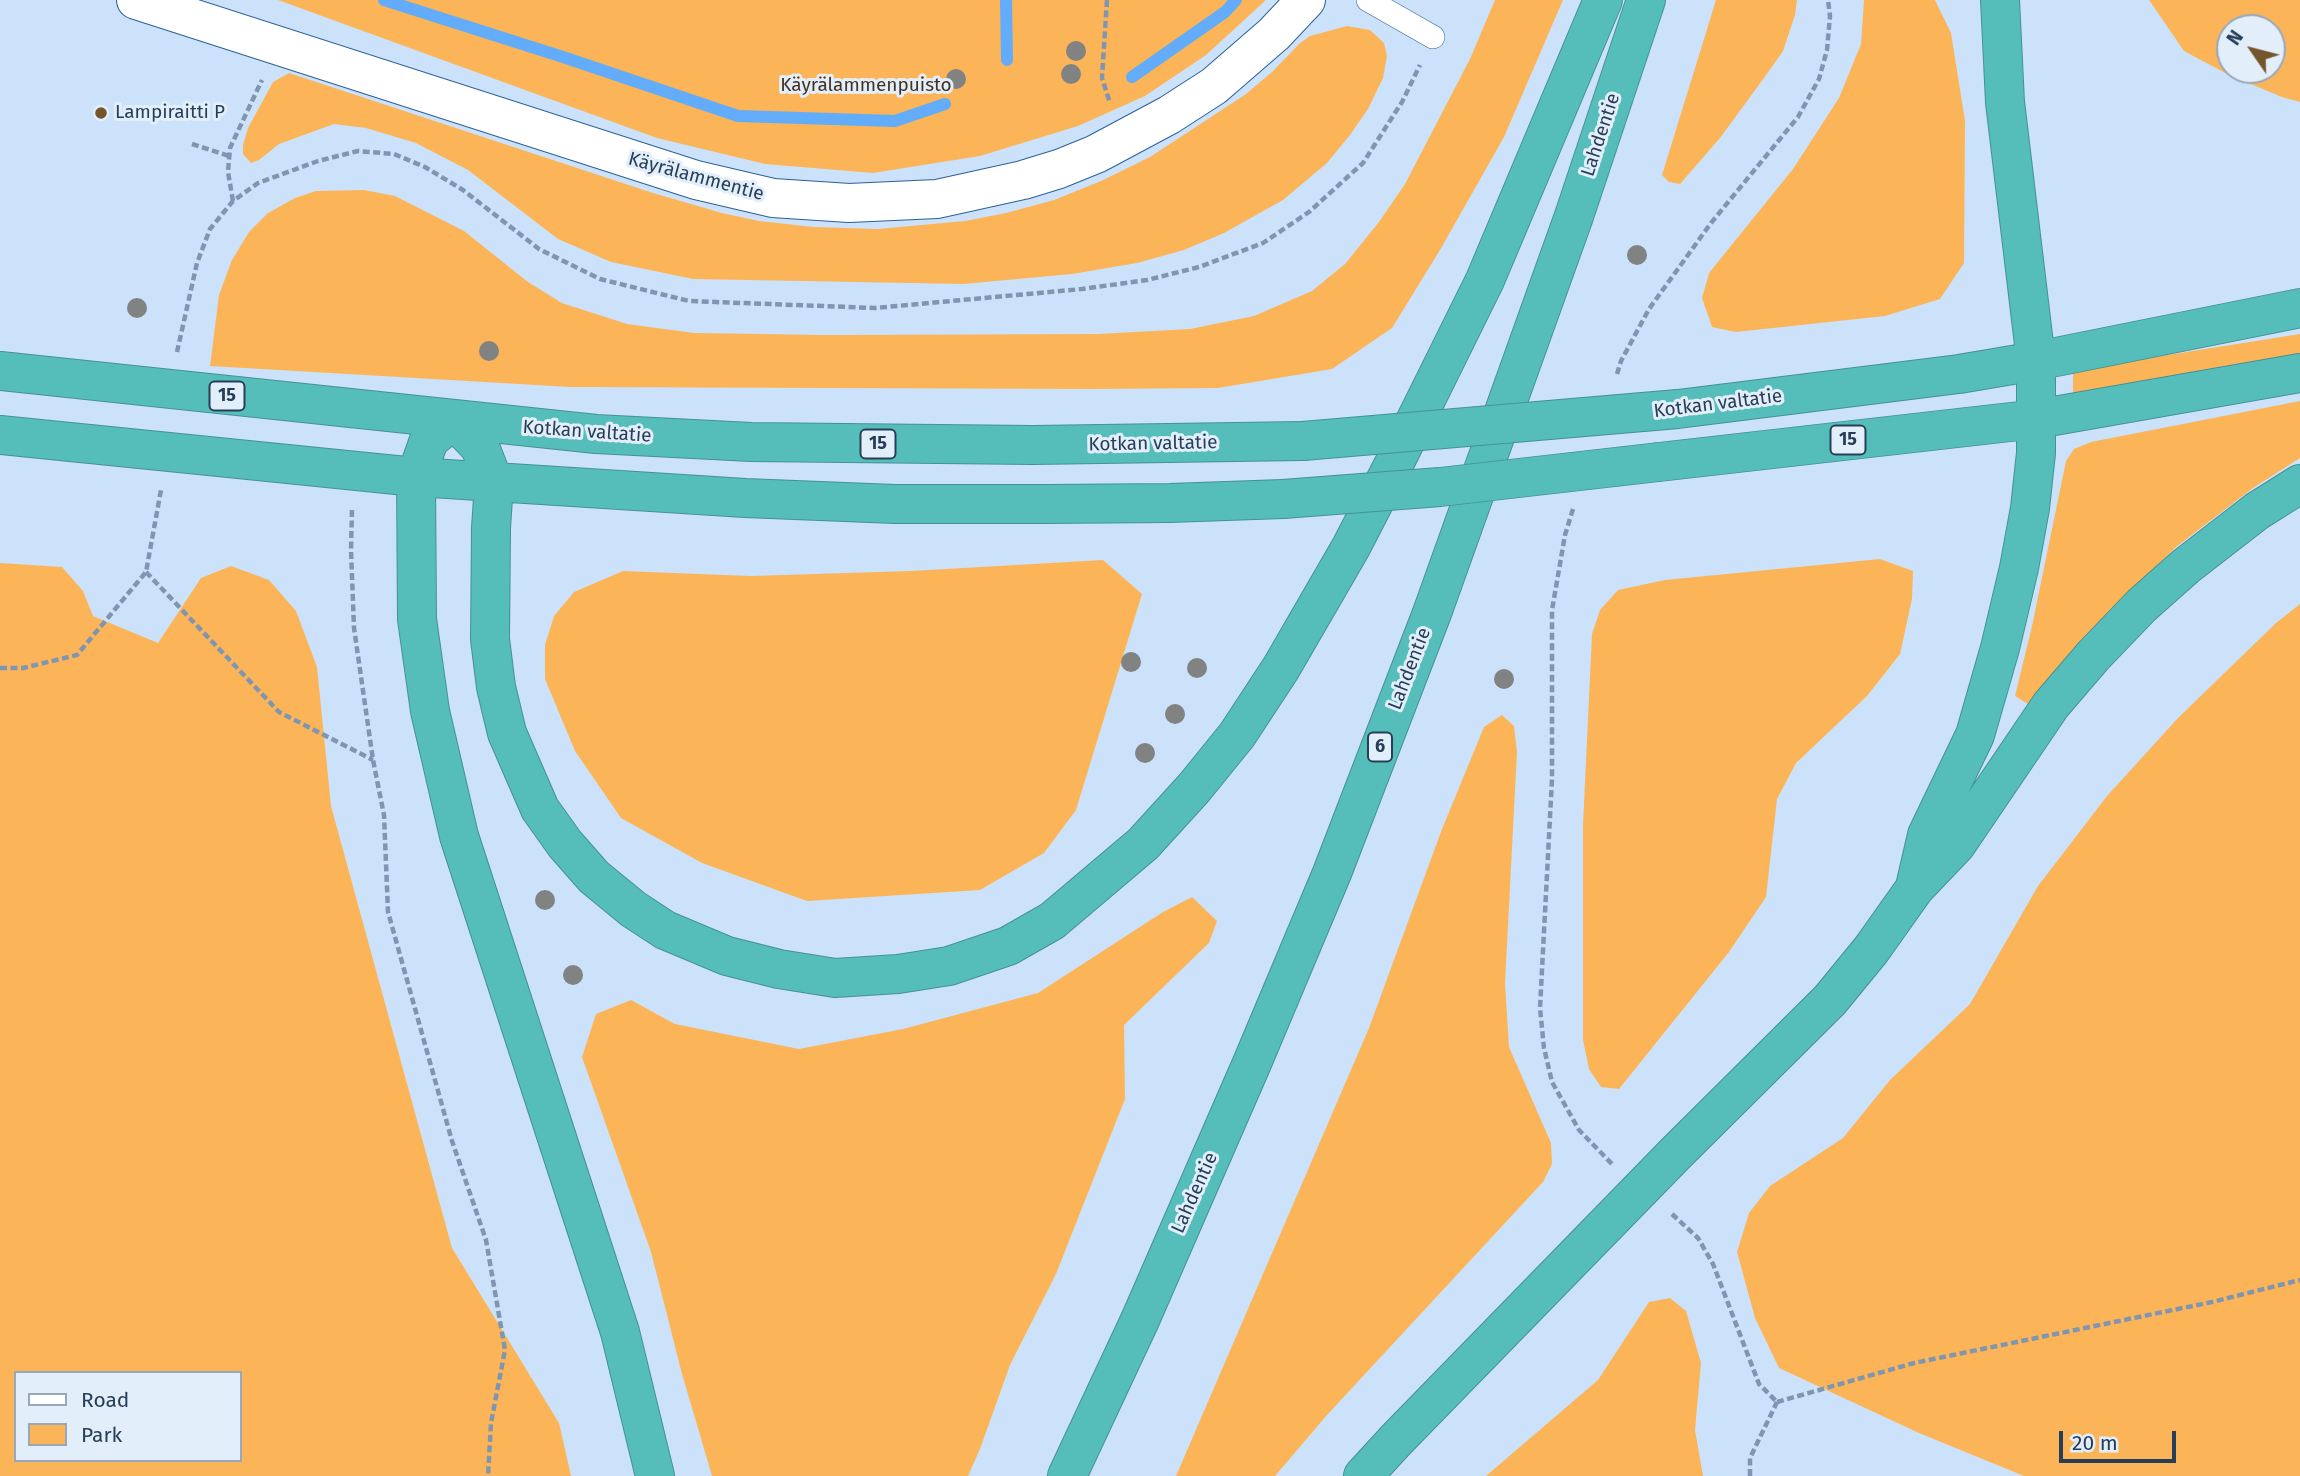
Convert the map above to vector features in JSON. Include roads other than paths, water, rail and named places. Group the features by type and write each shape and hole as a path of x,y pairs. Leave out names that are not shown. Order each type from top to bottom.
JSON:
{"highway":[{"path":"655,1476 620,1332 459,836 430,712 417,619 416,477 429,440 454,420 480,447 494,483 490,639 496,687 506,733 540,809 565,845 594,877 633,909 665,930 727,956 779,969 835,978 898,974 949,966 1008,946 1052,921 1143,844 1228,746 1281,668 1387,479 1485,280 1603,0"},
{"name":"Lahdentie","path":"1067,1476 1145,1308 1332,873 1432,613 1574,216 1646,0"},
{"path":"1915,888 1927,835 1975,735 2000,648 2030,508 2037,418 2036,361 2006,102 2000,0"},
{"name":"Kotkan valtatie","path":"0,371 596,434 751,442 1033,445 1303,441 1678,409 1959,374 2300,308"},
{"name":"15","path":"0,435 416,477 745,498 895,504 1170,503 1283,499 1440,487 1659,462 2037,418 2300,373"},
{"path":"1363,1476 1675,1154 1830,1000 1871,950 1915,888 1956,845 2051,705 2092,656 2142,605 2186,566 2257,511 2300,484"}],"street":[{"name":"Käyrälammentie","path":"136,0 660,170 739,192 772,198 849,204 937,199 1023,180 1059,169 1124,140 1169,116 1214,86 1274,34 1306,0"}],"lane":[{"path":"1368,0 1433,37"}],"waterway":[{"path":"384,0 738,116 895,121 945,104"},
{"path":"1006,0 1007,60"},
{"path":"1132,77 1225,12 1236,0"}],"place":[{"name":"Lampiraitti P","path":"101,113"}],"park label":[{"name":"Käyrälammenpuisto","path":"866,86"}]}
